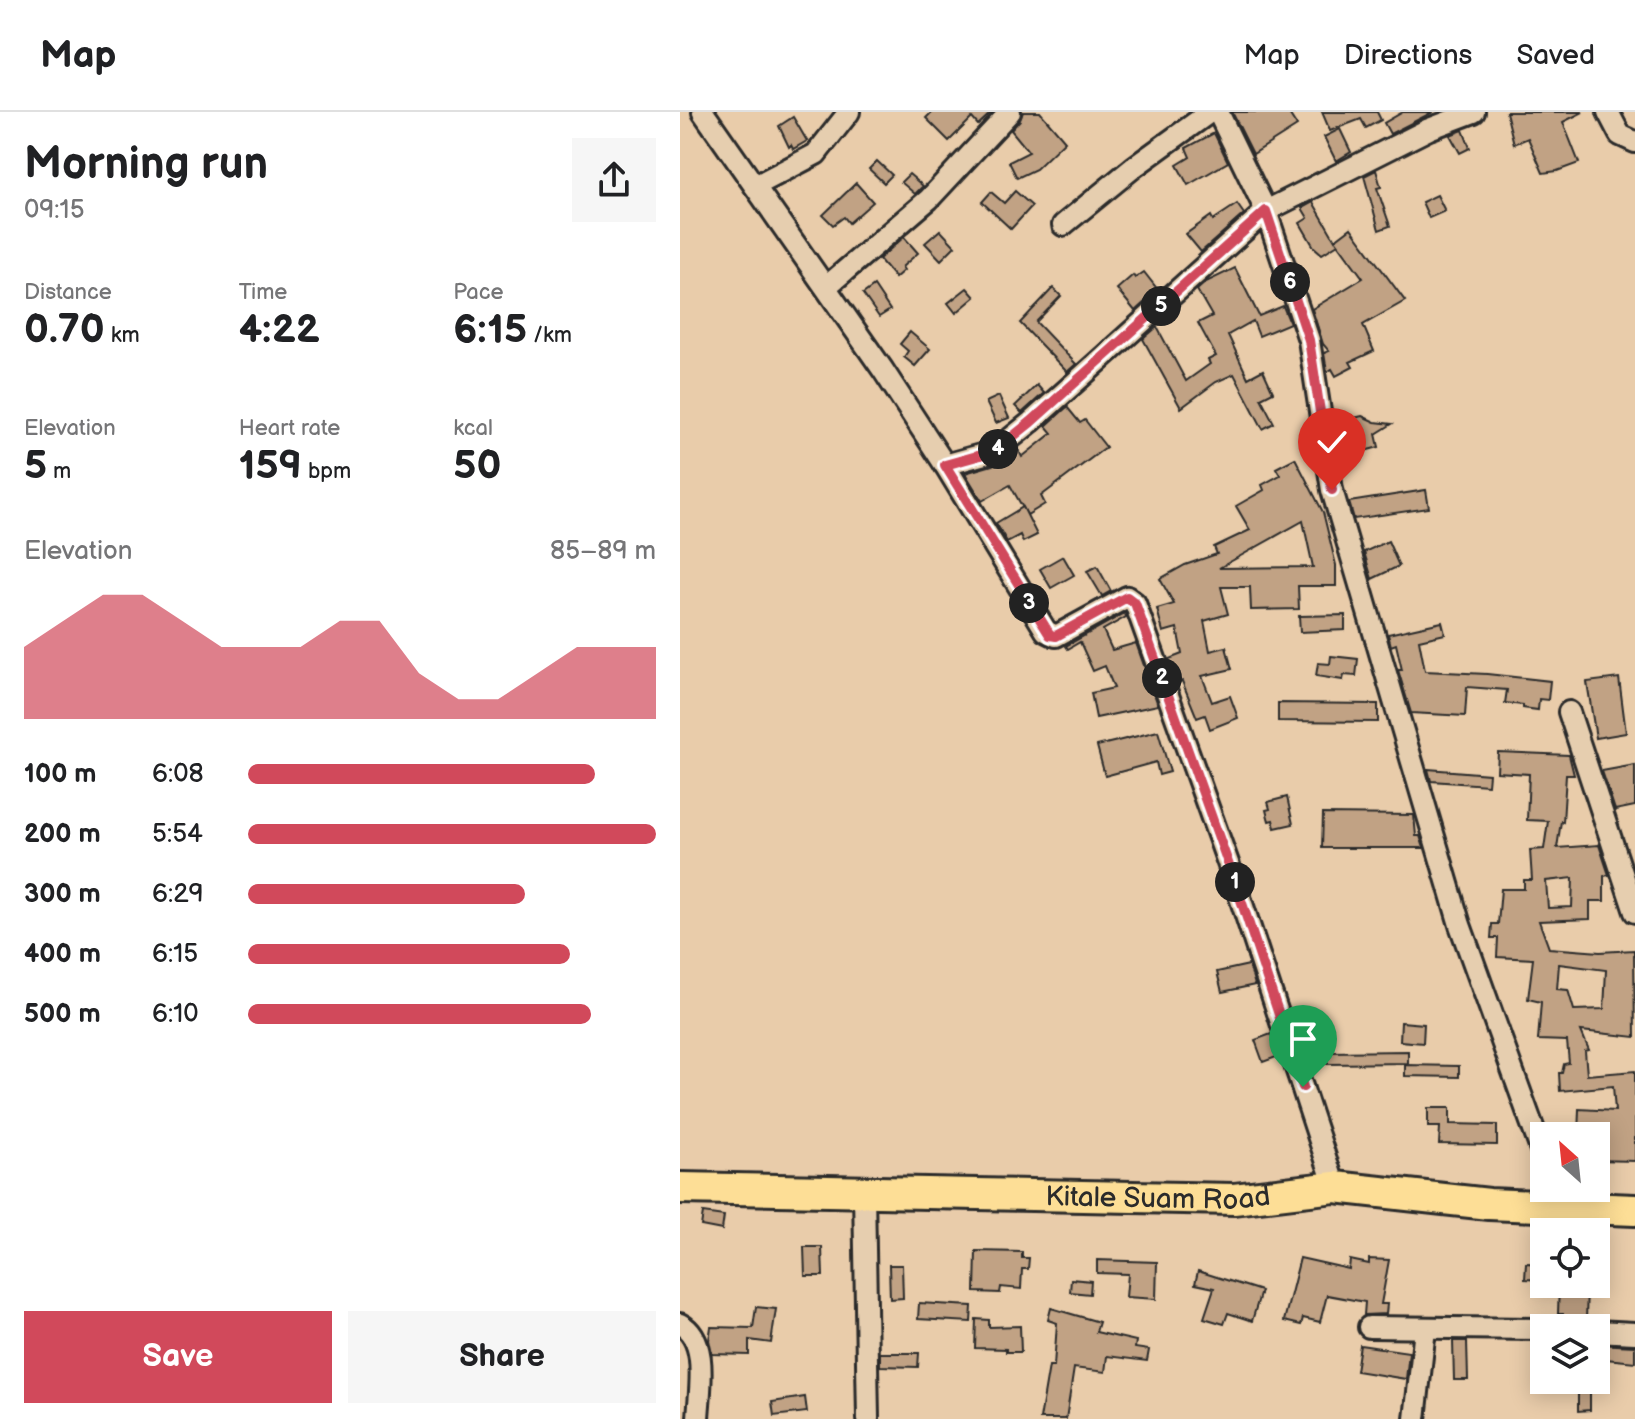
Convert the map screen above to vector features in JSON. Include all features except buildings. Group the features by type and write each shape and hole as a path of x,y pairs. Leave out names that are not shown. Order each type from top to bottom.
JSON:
{"highway":[{"name":"Kitale Suam Road","path":"680,1188 1234,1199 1335,1187 1489,1204 1530,1200"},
{"name":"Kitale Suam Road","path":"1584,1202 1635,1210"}],"street":[{"path":"703,112 826,287 945,465 1050,635 1056,636 1127,597 1135,603 1237,888 1335,1187"},
{"path":"755,186 816,154 849,112"},
{"path":"826,287 929,199 1010,112"},
{"path":"1063,225 1134,167 1210,112"},
{"path":"1218,112 1266,211 1309,340 1332,490 1460,925 1531,1122"},
{"path":"945,465 995,451 1007,442 1266,211 1429,129 1474,112"},
{"path":"1608,112 1620,135 1635,142"},
{"path":"1569,712 1635,912"},
{"path":"864,1192 868,1419"},
{"path":"680,1324 688,1328 697,1345 700,1365 698,1419"},
{"path":"1369,1327 1530,1329"},
{"path":"1415,1419 1425,1329"},
{"path":"1610,1332 1635,1333"}],"route":[{"path":"1303,1087 1237,888 1135,603 1127,597 1056,636 1050,635 945,465 995,451 1266,211 1309,340 1332,490"}]}
